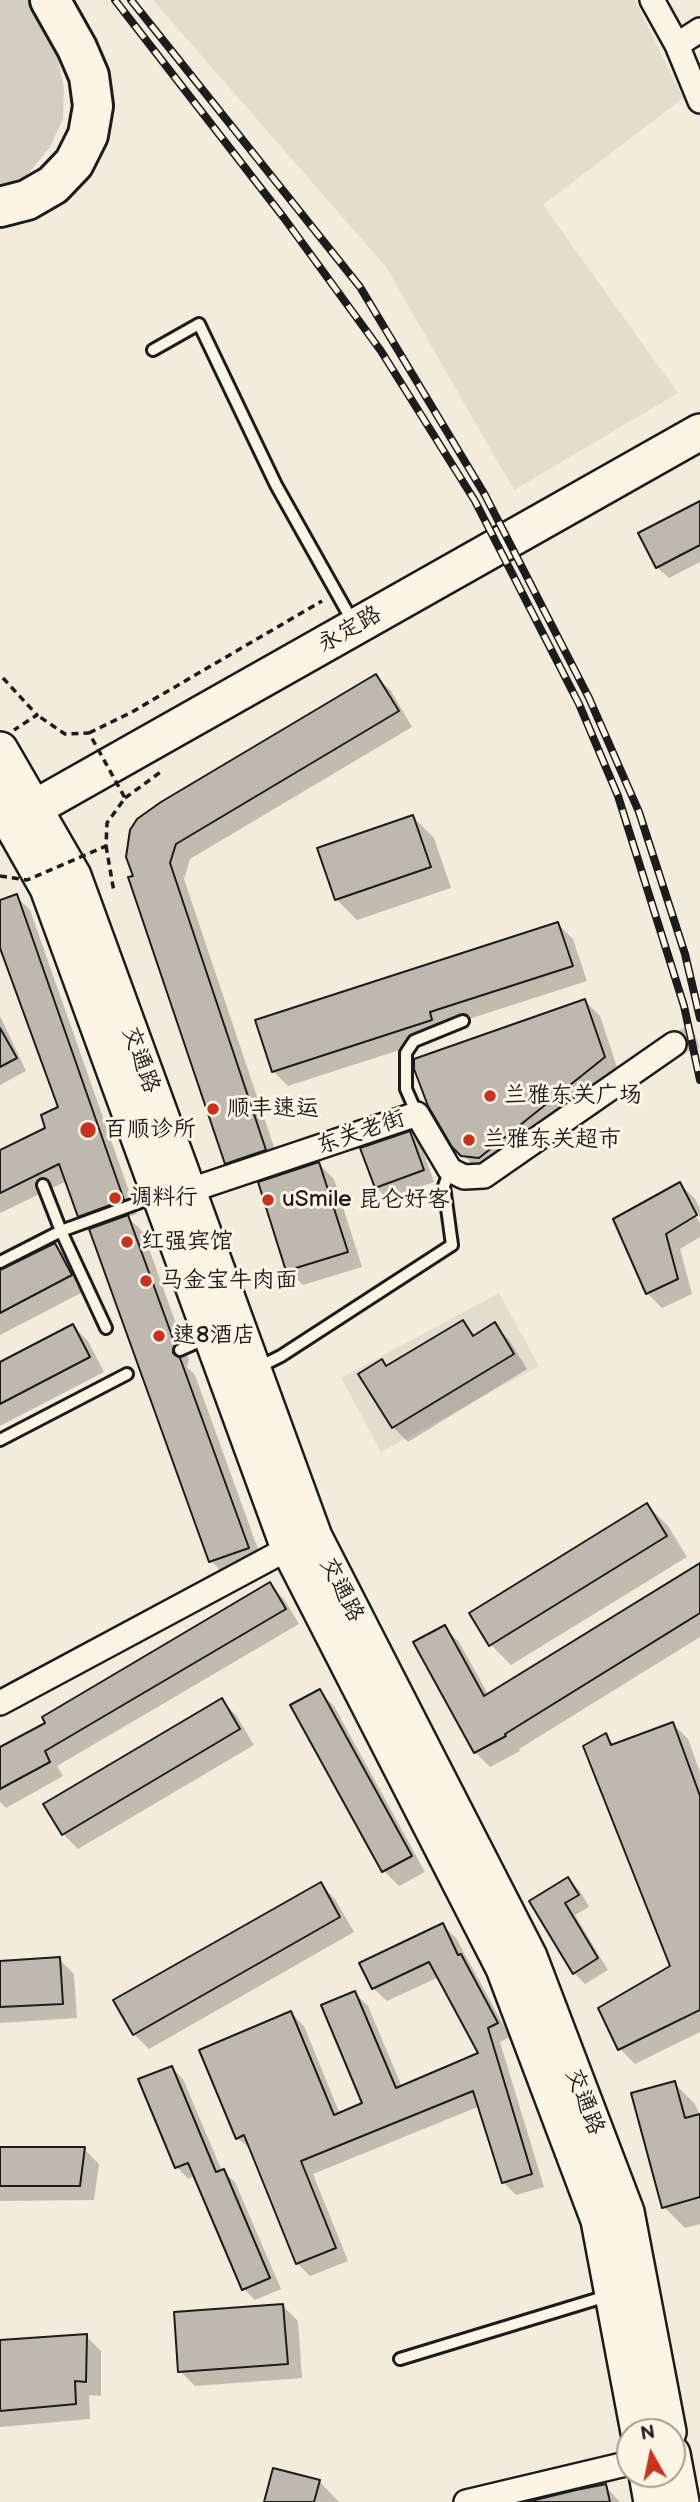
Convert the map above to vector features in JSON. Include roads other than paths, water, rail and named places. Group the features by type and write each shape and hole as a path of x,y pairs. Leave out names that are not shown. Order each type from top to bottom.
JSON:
{"highway":[{"path":"13,204 54,185 74,163 88,135 93,106 89,76 77,48 50,0"}],"main road":[{"name":"永定路","path":"11,815 356,626 700,432"},
{"name":"交通路","path":"5,741 11,815 48,888 174,1193 253,1370 314,1537 529,1957 626,2212 665,2418"},
{"name":"交通路","path":"174,1193 196,1343 289,1548 504,1968 599,2220 636,2418"}],"street":[{"path":"653,0 677,45 700,101"},
{"path":"677,45 700,30"},
{"path":"450,1170 464,1177 484,1176 674,1044"},
{"name":"东关老街","path":"174,1193 417,1114 450,1170"},
{"path":"0,1703 289,1548"},
{"path":"466,2502 616,2466"}],"lane":[{"path":"153,350 198,324 276,485 356,626"},
{"path":"417,1114 406,1089 406,1053 414,1041 463,1021"},
{"path":"253,1370 281,1356 452,1245 443,1186 450,1170"},
{"path":"43,1185 106,1328"},
{"path":"0,1262 61,1231 174,1193"},
{"path":"0,1440 127,1374"},
{"path":"400,2359 613,2294"}],"tunnel":[{"path":"674,1044 700,1035"}],"railway":[{"path":"115,0 284,218 381,351 475,501 579,704 618,796 684,1006 700,1080"},
{"path":"131,0 360,287 485,495 589,698 639,812 685,954 700,1018"}],"place":[{"name":"兰雅东关广场","path":"490,1096"},
{"name":"顺丰速运","path":"213,1109"},
{"name":"百顺诊所","path":"88,1130"},
{"name":"兰雅东关超市","path":"469,1140"},
{"name":"调料行","path":"115,1198"},
{"name":"uSmile 昆仑好客","path":"268,1200"},
{"name":"红强宾馆","path":"127,1242"},
{"name":"马金宝牛肉面","path":"146,1281"},
{"name":"速8酒店","path":"159,1336"}]}
